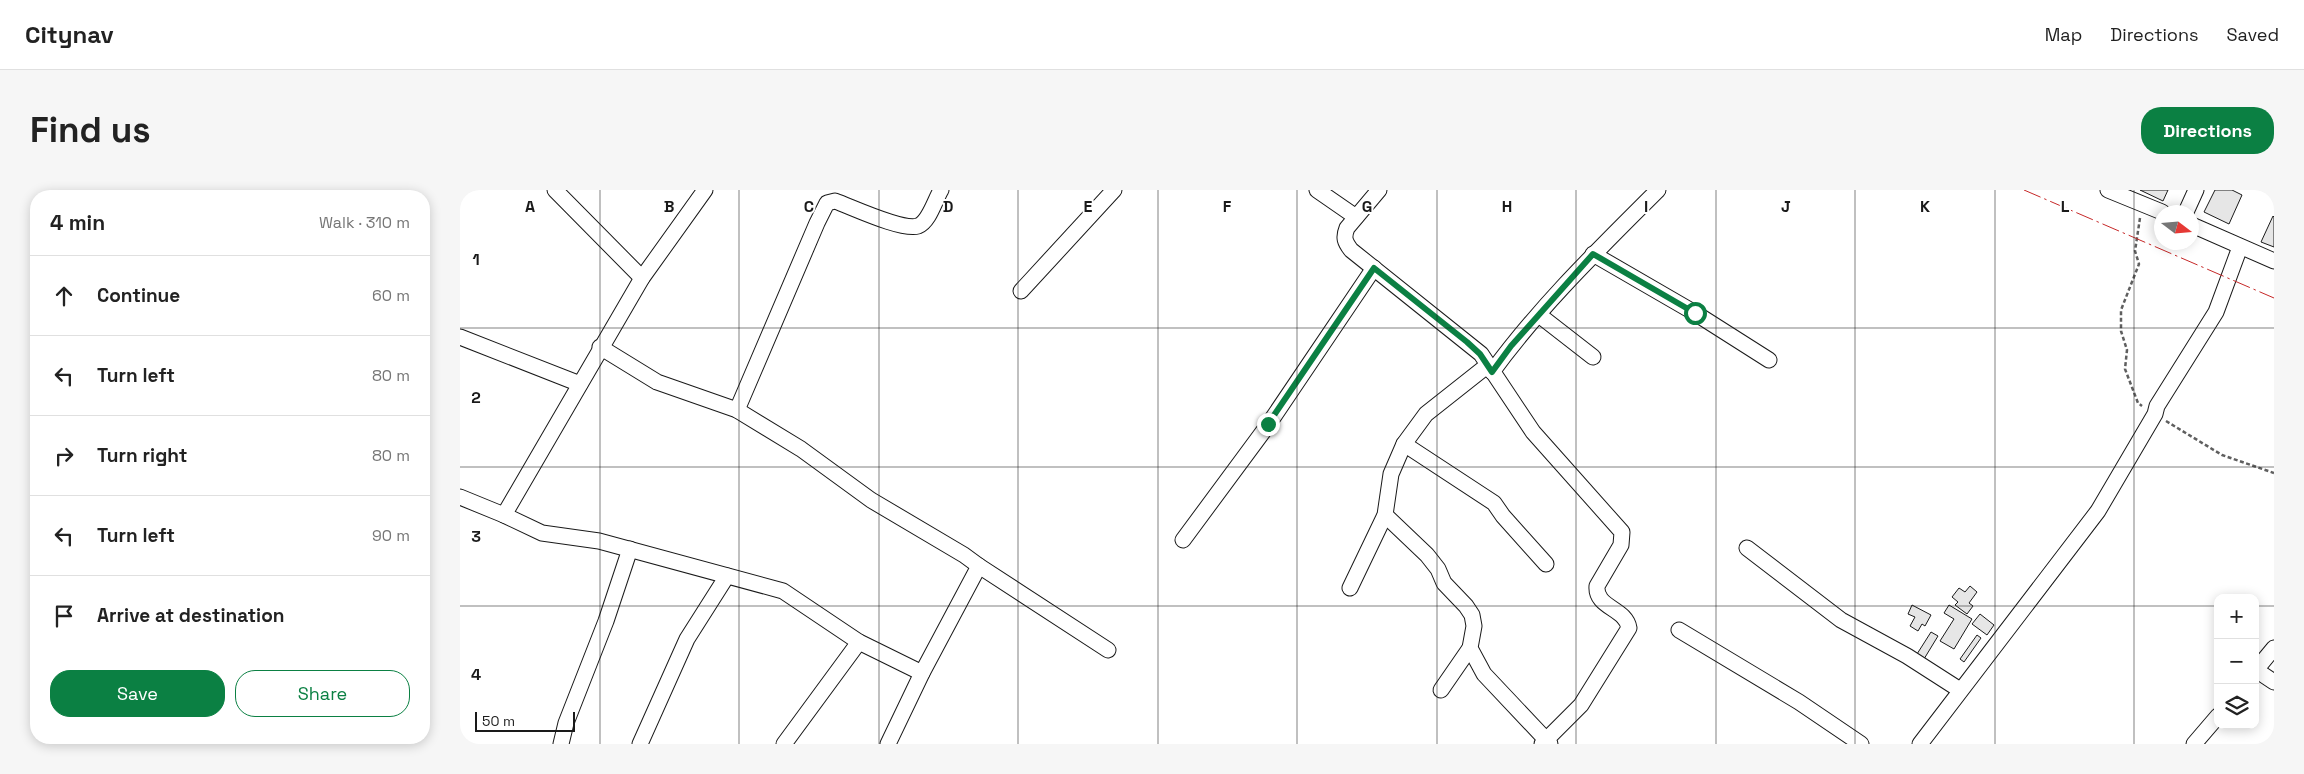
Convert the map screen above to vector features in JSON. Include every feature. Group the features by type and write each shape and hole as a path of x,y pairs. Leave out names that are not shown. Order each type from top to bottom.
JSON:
{"street":[{"path":"556,190 642,278"},
{"path":"504,515 642,278 705,190"},
{"path":"737,410 827,203 836,201 905,227 918,226 925,220 941,190"},
{"path":"1021,291 1114,190"},
{"path":"1317,190 1356,217"},
{"path":"1379,190 1347,228 1344,235 1345,243 1351,250 1480,354 1533,432 1622,532 1621,545 1597,586 1597,592 1599,599 1625,617 1629,628 1581,705 1546,743 1484,674 1470,648"},
{"path":"1350,588 1385,515 1391,474 1404,444 1426,414 1490,368 1593,254 1658,190"},
{"path":"2108,190 2154,209"},
{"path":"2189,205 2196,190"},
{"path":"2199,228 2274,261"},
{"path":"1920,744 2098,511 2155,414 2157,406 2216,312 2240,247"},
{"path":"1593,254 1695,313 1769,360"},
{"path":"1183,540 1268,424 1374,268"},
{"path":"1539,315 1593,357"},
{"path":"460,337 580,384"},
{"path":"600,348 657,382 737,410 801,448 871,500 964,555 1108,650"},
{"path":"1404,444 1494,503 1503,516 1546,564"},
{"path":"460,498 504,515 542,533 599,541 630,548 783,591 859,642 922,673"},
{"path":"1385,515 1427,555 1438,569 1444,583 1472,615 1474,626 1470,648 1441,690"},
{"path":"561,744 566,723 609,614 630,548"},
{"path":"1747,548 1841,620 1907,656 1960,690"},
{"path":"888,744 922,673 979,566"},
{"path":"640,744 687,639 727,576"},
{"path":"1679,630 1799,702 1861,744"},
{"path":"784,744 859,642"},
{"path":"2259,666 2274,648"},
{"path":"2259,672 2274,682"},
{"path":"2194,744 2214,721"}],"path":[{"path":"2143,205 2135,251 2139,264 2121,310 2121,331 2127,350 2126,368 2138,402 2222,455 2274,473"}],"building":[{"path":"2140,190 2168,190 2163,201"},
{"path":"2215,190 2232,190 2242,195 2229,224 2204,212"},
{"path":"2274,217 2274,247 2261,242"},
{"path":"1970,586 1977,592 1969,603 1973,606 1967,614 1955,605 1958,602 1952,597 1959,588 1965,592"},
{"path":"1912,605 1931,615 1925,626 1922,624 1918,631 1910,626 1915,617 1908,614"},
{"path":"1949,605 1972,619 1954,649 1940,641 1954,619 1944,613"},
{"path":"1980,614 1994,625 1987,635 1972,624"},
{"path":"1931,632 1938,636 1924,659 1917,654"},
{"path":"1977,635 1981,638 1964,662 1960,659"}],"power":[{"path":"2024,190 2274,298"}],"route":[{"path":"1268,424 1374,268 1467,342 1480,354 1492,372 1511,346 1593,254 1695,313"}]}
